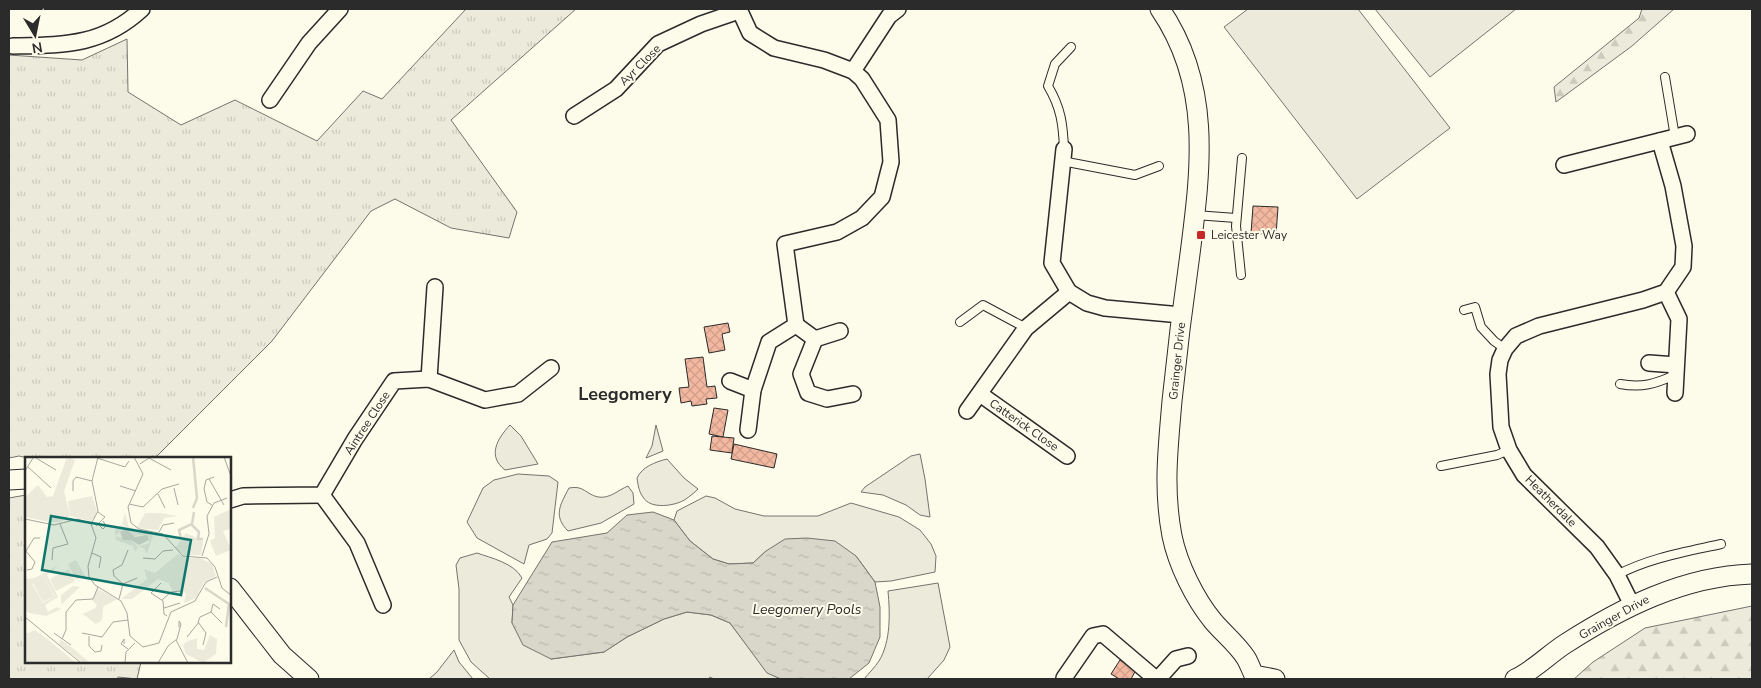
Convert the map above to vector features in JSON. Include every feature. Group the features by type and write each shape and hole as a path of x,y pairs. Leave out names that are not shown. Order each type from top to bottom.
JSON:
{"street":[{"path":"13,46 66,45 92,40 133,17 142,9"},
{"path":"270,100 309,43 340,9"},
{"path":"853,71 888,16 898,9"},
{"name":"Grainger Drive","path":"1160,9 1181,45 1194,87 1199,118 1195,215 1182,316 1166,477 1172,538 1188,583 1212,619 1245,657 1252,677 1275,679"},
{"path":"739,10 750,33 774,48 824,60 853,71 862,80 888,120 891,162 882,197 862,218 837,232 778,245 796,325 814,339"},
{"name":"Ayr Close","path":"574,116 616,89 658,44 701,24 739,10"},
{"path":"1505,349 1516,336 1539,326 1643,300 1666,292 1683,267 1684,246 1673,186 1674,137 1564,164"},
{"path":"1063,155 1052,263 1069,292 1087,303 1105,308 1182,316"},
{"path":"429,379 435,287"},
{"name":"Catterick Close","path":"968,411 1026,328 1069,292"},
{"path":"1666,292 1679,319 1674,393"},
{"path":"748,430 753,390 769,342 796,325"},
{"path":"814,339 840,331"},
{"path":"814,339 801,374 808,393 827,400 853,394"},
{"name":"Heatherdale","path":"1505,349 1500,360 1498,394 1501,427 1509,450 1524,475 1597,547 1617,575 1632,605"},
{"path":"1649,363 1675,370"},
{"name":"Aintree Close","path":"322,495 354,439 394,381 429,379 486,400 518,394 551,368"},
{"path":"730,381 753,390"},
{"name":"Catterick Close","path":"980,394 1067,456"},
{"path":"9,480 25,479"},
{"path":"231,500 243,496 322,495 357,543 383,606"},
{"name":"Grainger Drive","path":"1515,679 1565,644 1632,605 1660,593 1703,581 1752,574"},
{"path":"231,589 282,654 309,679"},
{"path":"1065,679 1092,636 1103,634 1157,679 1176,659 1188,656"}],"lane":[{"path":"1071,47 1055,64 1048,86 1057,102 1063,124 1063,155 1135,175 1159,166"},
{"path":"1665,77 1674,137"},
{"path":"1241,275 1236,218 1242,158"},
{"path":"1195,215 1236,218"},
{"path":"960,322 984,305 1026,328"},
{"path":"1464,310 1476,307 1481,327 1494,341 1505,349"},
{"path":"1620,384 1636,387 1657,383 1675,370"},
{"path":"1441,466 1497,455 1509,450"},
{"path":"1617,575 1630,568 1654,560 1721,544"}],"green space":[{"path":"466,9 576,9 451,120 517,212 509,238 451,228 395,199 371,211 272,341 156,457 19,456 9,458 9,55 82,60 127,39 128,92 181,125 235,100 317,141 363,91 382,99"},
{"path":"1248,9 1358,9 1450,128 1357,199 1224,27"},
{"path":"1375,9 1516,9 1430,77"},
{"path":"1642,9 1674,9 1632,46 1556,102 1554,87 1639,18"},
{"path":"510,425 521,436 538,464 505,470 500,465 496,459 496,448 501,436"},
{"path":"656,425 663,451 646,458 652,446"},
{"path":"920,454 930,517 920,515 906,505 883,495 861,492 865,487 911,456"},
{"path":"667,459 684,478 698,489 686,499 670,505 651,504 642,495 637,478 649,466"},
{"path":"518,474 549,476 558,482 552,533 547,539 529,545 524,564 477,538 467,522 483,488 494,480"},
{"path":"628,486 633,493 634,504 601,523 568,531 563,526 559,515 561,505 569,488 578,488 594,496 602,497"},
{"path":"25,495 25,663 141,663 137,679 118,677 117,679 9,679 9,498"},
{"path":"706,496 715,498 735,509 764,516 818,516 851,503 899,517 920,530 931,544 936,556 935,572 891,581 875,582 856,556 766,551 753,563 729,564 713,559 690,541 674,520 677,511"},
{"path":"477,553 514,568 522,578 509,597 513,605 512,623 551,659 604,652 627,637 664,619 687,612 711,615 730,623 767,672 781,679 714,679 710,677 708,679 490,679 471,662 459,640 459,589 456,565 460,558"},
{"path":"938,583 950,647 944,660 927,679 864,679 879,661 886,645 889,618 888,591"},
{"path":"1752,606 1752,679 1574,679 1593,662 1645,628"},
{"path":"454,650 459,662 473,679 429,679 437,672"}],"water":[{"name":"Leegomery Pools","path":"653,512 674,520 690,541 713,559 729,564 753,563 766,551 785,539 807,538 835,541 856,556 875,582 880,607 880,637 869,663 849,679 781,679 767,673 730,623 711,615 687,612 664,619 627,637 604,652 551,659 523,645 512,623 513,605 552,542 607,533 627,515"}],"building":[{"path":"1253,206 1278,207 1276,235 1251,233"},
{"path":"728,323 730,332 722,334 725,350 709,353 704,327"},
{"path":"703,357 707,387 715,386 717,398 706,399 707,404 692,406 691,401 681,403 679,388 689,387 685,359"},
{"path":"714,408 728,410 723,437 709,434"},
{"path":"712,436 734,438 732,453 710,450"},
{"path":"734,444 777,454 774,468 731,459"},
{"path":"1120,660 1136,670 1131,679 1119,679 1111,674"}],"place":[{"name":"Leicester Way","path":"1201,235"}],"district":[{"name":"Leegomery","path":"625,394"}]}
